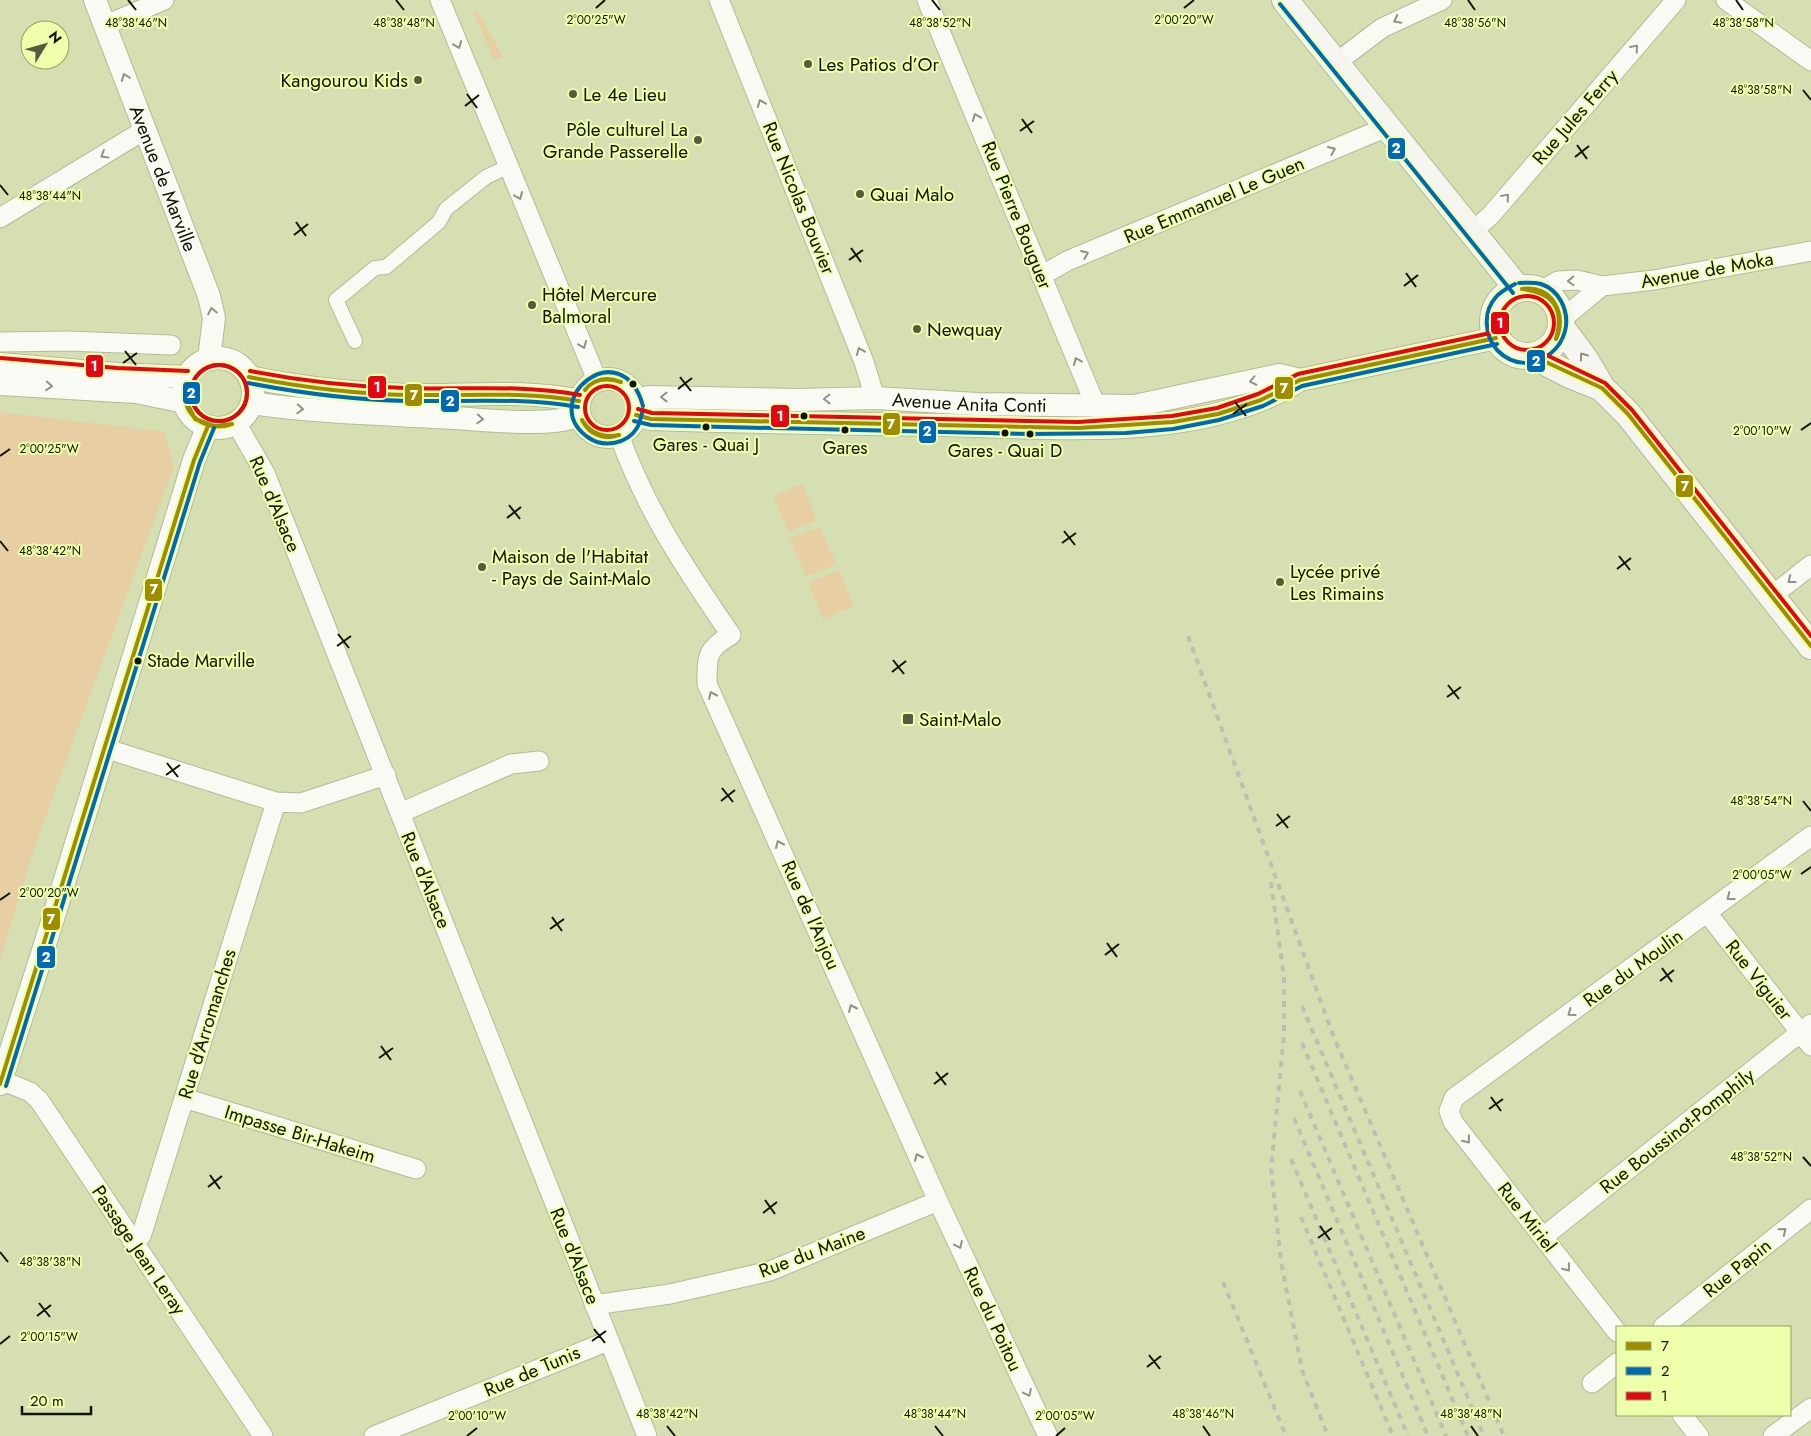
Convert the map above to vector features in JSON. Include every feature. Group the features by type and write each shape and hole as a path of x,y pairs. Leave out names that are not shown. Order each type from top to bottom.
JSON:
{"main road":[{"path":"1285,0 1337,62 1472,232 1530,290 1555,303 1561,324 1602,388 1628,414 1811,646"},
{"path":"1530,290 1509,293 1496,308 1493,318 1496,338 1512,353 1522,356 1533,356 1570,375 1602,388"},
{"path":"1533,356 1552,346 1561,324"}],"street":[{"name":"Avenue de Marville","path":"95,0 209,296 214,318 209,359"},
{"path":"106,26 164,0"},
{"path":"440,0 507,167 597,380"},
{"name":"Rue Nicolas Bouvier","path":"719,0 861,353 876,398"},
{"name":"Rue Pierre Bouguer","path":"928,0 1096,406 1113,427"},
{"path":"1337,62 1382,28 1442,0"},
{"name":"Rue Jules Ferry","path":"1472,232 1491,215 1676,0"},
{"path":"1726,0 1811,61"},
{"name":"Rue Emmanuel Le Guen","path":"1041,276 1067,262 1375,132 1387,125"},
{"path":"0,218 146,129"},
{"path":"355,341 336,300 375,268 386,267 439,222 446,209 486,176 507,167"},
{"name":"Avenue de Moka","path":"1530,290 1558,281 1568,280 1577,280 1602,286 1654,280 1811,250"},
{"path":"1561,324 1602,286"},
{"name":"Avenue Anita Conti","path":"1300,380 1279,375 1134,406 977,404 876,398 798,400 649,397 636,408 651,419 1142,427 1229,411 1282,392 1300,380 1496,338"},
{"path":"0,342 68,341 171,345"},
{"path":"221,358 232,361 242,367 250,377 253,392 252,403 243,418 236,423 218,428 208,426 195,419 185,402 184,388 188,377 200,363 209,359 221,358"},
{"path":"0,364 117,374 188,377"},
{"path":"250,377 300,387 424,395 550,394 579,409 591,432 609,437 619,435 632,423 636,408 632,391 616,380 597,380 589,385 579,409 567,420 486,419 291,409 252,403"},
{"path":"0,384 136,392 185,402"},
{"name":"Rue d'Alsace","path":"236,423 265,473 647,1436"},
{"path":"1,1082 194,460 208,426"},
{"name":"Rue de l'Anjou","path":"619,435 633,475 663,533 731,635 715,644 707,660 707,684 938,1201"},
{"path":"1772,596 1811,565"},
{"path":"104,748 276,802 301,803 386,775"},
{"path":"400,813 511,764 539,761"},
{"name":"Rue d'Arromanches","path":"132,1241 141,1236 276,802"},
{"name":"Rue du Moulin","path":"1454,1098 1708,914 1811,836"},
{"name":"Rue Viguier","path":"1708,914 1808,1034"},
{"name":"Rue Boussinot-Pomphily","path":"1543,1237 1808,1034"},
{"name":"Passage Jean Leray","path":"1,1082 30,1092 39,1100 263,1436"},
{"name":"Impasse Bir-Hakeim","path":"184,1098 416,1169"},
{"name":"Rue Miriel","path":"1454,1098 1449,1110 1453,1122 1616,1331"},
{"name":"Rue du Maine","path":"594,1305 670,1294 770,1272 938,1201"},
{"name":"Rue du Poitou","path":"938,1201 1048,1436"},
{"name":"Rue Papin","path":"1664,1326 1811,1209"},
{"name":"Rue de Tunis","path":"374,1436 608,1340"},
{"path":"1592,1383 1616,1364"},
{"path":"1773,1436 1811,1408"},
{"path":"1683,1416 1699,1436"}],"shaded area":[{"path":"477,10 503,57 494,60 473,11"},
{"path":"0,412 165,432 174,466 36,843 0,960"},
{"path":"802,484 817,520 788,532 773,496"},
{"path":"820,527 836,564 806,576 790,539"},
{"path":"839,570 854,606 823,619 808,583"}],"railway":[{"path":"1188,636 1333,1035 1504,1436"},
{"path":"1271,882 1284,978 1284,1035 1271,1169 1281,1261 1302,1370 1328,1436"},
{"path":"1302,1006 1484,1436"},
{"path":"1302,1043 1468,1436"},
{"path":"1300,1091 1446,1436"},
{"path":"1294,1118 1428,1436"},
{"path":"1291,1159 1408,1436"},
{"path":"1301,1217 1393,1436"},
{"path":"1223,1282 1286,1436"}],"transit line":[{"name":"2","path":"1280,4 1513,293"},
{"name":"2","path":"1515,284 1500,293 1489,309 1487,323 1490,337 1497,350 1510,360 1524,363 1538,361 1550,354 1559,344 1565,331 1566,316 1561,301 1550,289 1538,283 1519,283"},
{"name":"7","path":"1522,289 1542,294 1554,304 1559,319 1556,339"},
{"name":"7","path":"1522,289 1541,291 1549,296 1554,303 1560,320 1556,339"},
{"name":"1","path":"1527,296 1537,298 1546,304 1552,313 1554,323 1552,333 1546,342 1537,348 1527,350 1517,348 1508,342 1502,333 1500,323 1502,313 1508,304 1517,298 1527,296"},
{"name":"1","path":"638,409 652,413 1078,422 1172,416 1217,408 1258,394 1298,374 1495,332"},
{"name":"7","path":"636,415 651,419 1078,428 1173,422 1218,414 1261,400 1300,380 1496,338"},
{"name":"2","path":"634,421 651,425 1031,434 1126,433 1173,429 1219,420 1263,406 1302,386 1497,344"},
{"name":"1","path":"1536,350 1605,383 1632,410 1811,636"},
{"name":"7","path":"1533,356 1602,388 1628,414 1811,646"},
{"name":"1","path":"1,358 117,368 188,371"},
{"name":"2","path":"219,365 230,367 239,373 245,382 247,393 245,404 239,413 230,419 219,421 208,419 199,413 193,404 191,393 193,382 199,373 208,367 219,365"},
{"name":"1","path":"219,365 230,367 239,373 245,382 247,393 245,404 239,413 230,419 219,421 208,419 199,413 193,404 191,393 193,382 199,373 208,367 219,365"},
{"name":"1","path":"250,371 308,381 347,385 427,388 515,388 580,395"},
{"name":"2","path":"643,406 632,384 618,374 602,373 588,380 577,392 572,407 575,423 589,438 601,443 615,443 627,438 638,426 643,410"},
{"name":"7","path":"249,377 348,392 408,395 515,395 579,401"},
{"name":"7","path":"585,390 597,381 611,379 621,382"},
{"name":"7","path":"585,390 597,381 611,380 621,382"},
{"name":"2","path":"248,383 347,398 407,401 514,401 578,407"},
{"name":"1","path":"603,386 611,386 623,392 629,408 623,424 611,430 603,430 591,424 585,412 585,404 591,392 603,386"},
{"name":"7","path":"185,388 186,401 195,419 214,426 232,424"},
{"name":"7","path":"185,388 187,407 198,420 214,426 232,424"},
{"name":"7","path":"582,420 597,433 608,436 619,435"},
{"name":"7","path":"582,420 597,435 603,437 619,435"},
{"name":"7","path":"0,1084 194,460 208,426"},
{"name":"2","path":"6,1086 200,462 214,428"}],"place":[{"name":"Les Patios d’Or","path":"808,64"},
{"name":"Kangourou Kids","path":"418,80"},
{"name":"Le 4e Lieu","path":"573,94"},
{"name":"Pôle culturel La Grande Passerelle","path":"698,140"},
{"name":"Quai Malo","path":"860,194"},
{"name":"Hôtel Mercure Balmoral","path":"532,305"},
{"name":"Newquay","path":"917,329"},
{"name":"Gares - Quai J","path":"706,427"},
{"name":"Gares","path":"845,430"},
{"name":"Gares - Quai D","path":"1005,433"},
{"name":"Maison de l'Habitat - Pays de Saint-Malo","path":"482,567"},
{"name":"Lycée privé Les Rimains","path":"1280,582"},
{"name":"Stade Marville","path":"138,661"},
{"name":"Saint-Malo","path":"908,719"}]}
